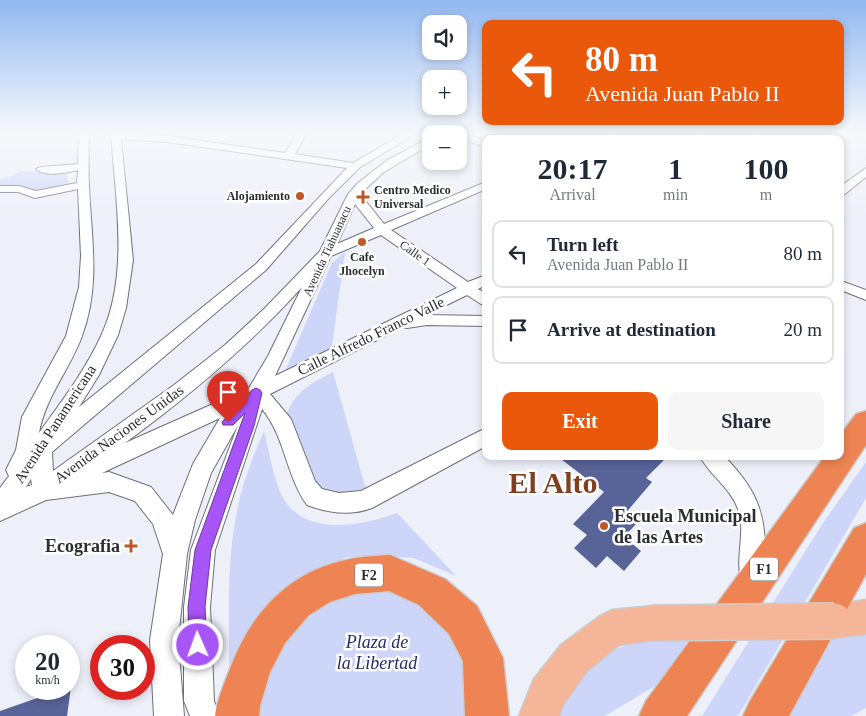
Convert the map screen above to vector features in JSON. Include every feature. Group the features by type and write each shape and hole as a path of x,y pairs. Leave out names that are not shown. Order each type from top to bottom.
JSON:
{"highway":[{"name":"F1","path":"844,454 866,422"},
{"name":"F1","path":"661,716 840,460"},
{"path":"765,716 866,540"},
{"name":"F2","path":"238,716 238,706 252,666 271,629 296,602 321,586 330,583 355,576 390,573 432,592 463,620 483,658 487,716"}],"main road":[{"path":"538,716 548,693 574,658 612,628 652,623 850,619"}],"street":[{"name":"Avenida Panamericana","path":"0,507 90,375 110,335 118,308 126,260 118,165"},
{"name":"Avenida Tiahuanacu","path":"256,393 277,356 354,194 371,176 385,165"},
{"path":"40,169 65,170 84,166"},
{"name":"Avenida Panamericana","path":"0,507 26,450 32,417 74,336 86,287 88,256 83,185 84,166"},
{"path":"175,554 163,518 143,494 109,482 43,490 41,449 261,267 324,197 355,166"},
{"path":"844,189 866,171"},
{"path":"844,178 866,185"},
{"path":"0,189 19,189 35,195 83,185"},
{"path":"325,254 482,187"},
{"name":"Calle 1","path":"354,194 381,229 482,298"},
{"name":"Avenida Naciones Unidas","path":"43,490 120,436 217,360 270,313 325,254"},
{"name":"Calle Alfredo Franco Valle","path":"256,393 482,281"},
{"path":"844,286 866,295"},
{"path":"394,325 426,320 482,321"},
{"path":"256,393 269,404 280,419 306,486 315,498 339,504 364,501 482,438"},
{"path":"169,716 164,640 175,554 183,520 201,471 228,422 256,393"},
{"path":"205,716 200,701 197,607 203,550 247,426 256,393"},
{"name":"Avenida Naciones Unidas","path":"0,507 43,490 256,393"},
{"path":"714,460 730,475 750,509 754,551 751,587"}],"green space":[{"path":"20,171 66,172 69,185 39,193 0,188 0,179 10,177"},
{"path":"345,252 331,352 285,371 332,263"},
{"path":"333,372 368,497 337,500 312,489 286,415 295,399 305,389"},
{"path":"264,431 280,492 293,510 306,519 336,525 368,522 397,513 456,576 414,558 346,557 304,580 229,694 229,579 233,533 242,490"},
{"path":"866,462 866,498 738,716 702,716 823,523"},
{"name":"Plaza de la Libertad","path":"383,586 432,604 461,636 473,716 259,716 261,691 276,647 302,614 340,592"},
{"path":"866,633 866,708 851,716 784,716 827,639"},
{"path":"694,638 655,686 605,716 556,716 590,668 614,650 648,641"}],"building":[{"path":"562,460 664,460 646,478 652,482 624,515 636,524 624,537 641,551 624,571 607,556 596,568 574,548 587,535 573,524 604,492"},
{"path":"32,700 69,700 67,716 0,716 0,711"}],"place":[{"name":"Alojamiento","path":"300,196"},
{"name":"Centro Medico Universal","path":"363,197"},
{"name":"Cafe Jhocelyn","path":"362,242"},
{"name":"Escuela Municipal de las Artes","path":"604,526"},
{"name":"Ecografia","path":"131,546"}],"district":[{"name":"El Alto","path":"553,482"}],"route":[{"path":"198,645 197,607 203,550 247,426 256,393 228,422"}]}
